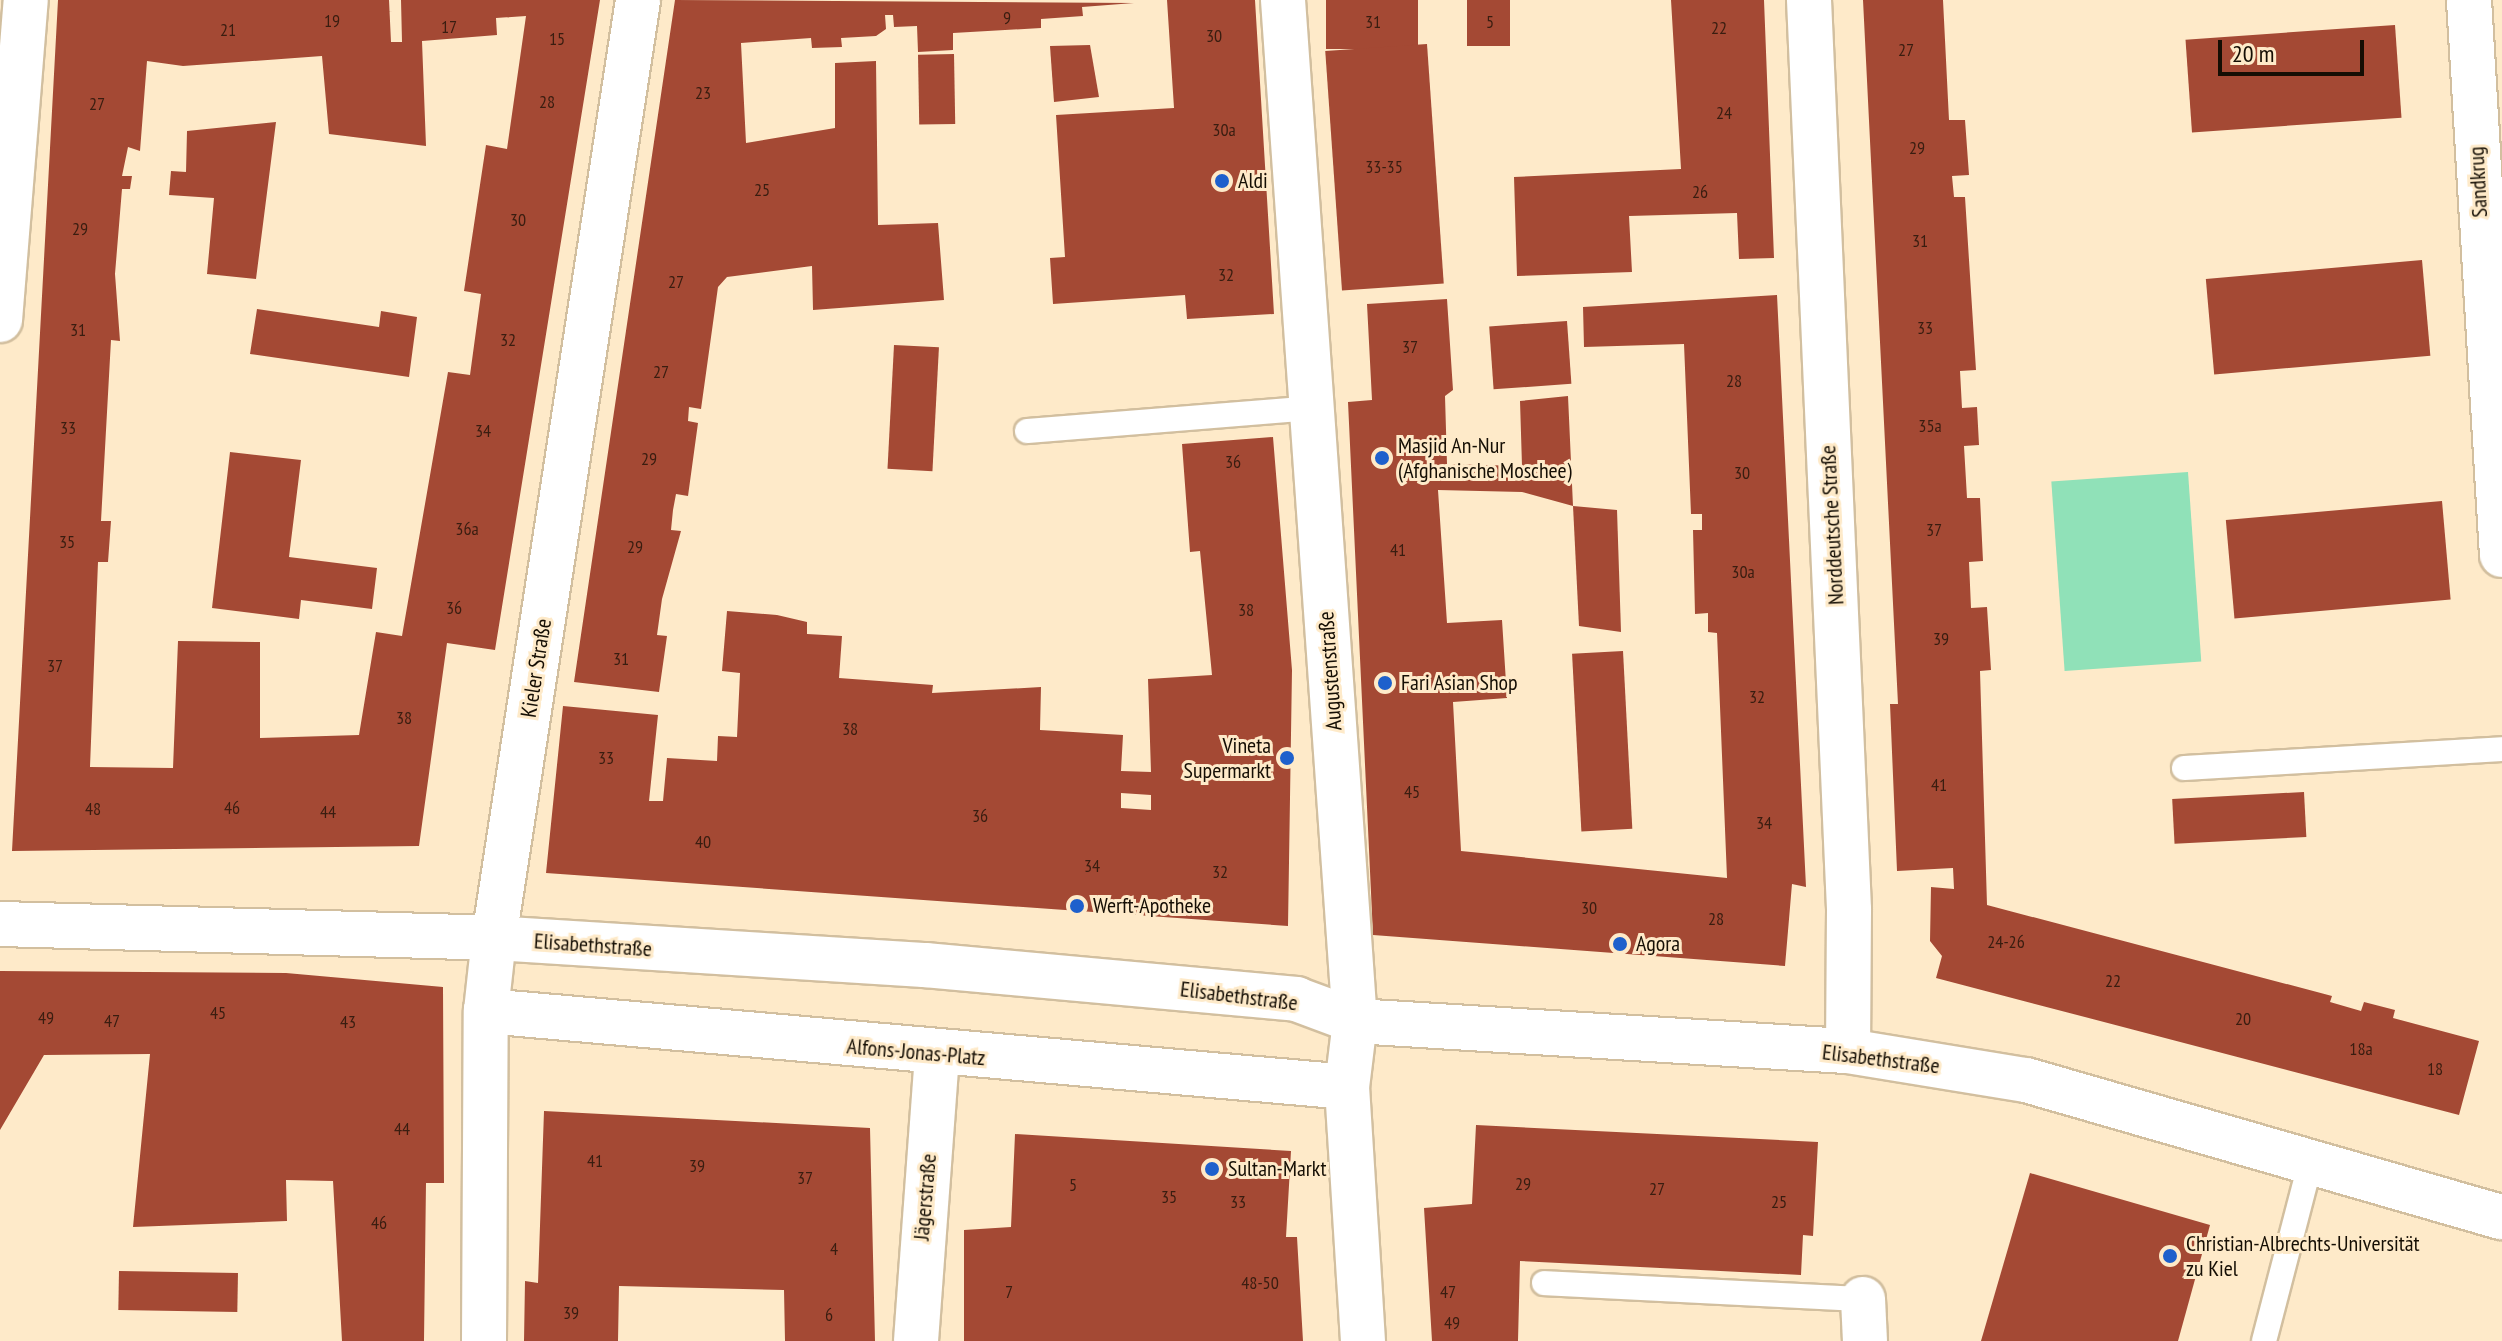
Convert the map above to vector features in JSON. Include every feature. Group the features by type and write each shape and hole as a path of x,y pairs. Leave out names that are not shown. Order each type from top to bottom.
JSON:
{"street":[{"path":"0,320 26,0"},
{"name":"Kieler Straße","path":"484,1341 486,1011 494,938 638,0"},
{"name":"Augustenstraße","path":"1283,0 1355,1021 1347,1087 1363,1341"},
{"name":"Norddeutsche Straße","path":"1809,0 1849,910 1848,1051"},
{"name":"Sandkrug","path":"2469,0 2502,555"},
{"name":"Elisabethstraße","path":"0,924 494,938 925,965 1296,999 1355,1021 1848,1051 2026,1080 2502,1217"},
{"name":"Alfons-Jonas-Platz","path":"486,1011 937,1054 1347,1087"},
{"name":"Jägerstraße","path":"916,1341 937,1054"}],"lane":[{"path":"1027,431 1312,408"},
{"path":"2184,768 2502,749"},
{"path":"2264,1341 2311,1161"},
{"path":"1544,1283 1864,1320"}],"green space":[{"path":"2188,472 2201,662 2065,671 2051,482"}],"building":[{"path":"58,0 389,0 391,42 402,42 401,0 600,0 495,650 447,643 419,846 12,851","holes":["526,16 507,149 486,145 464,291 481,294 470,375 448,372 402,636 376,632 359,735 260,738 260,642 178,641 173,768 90,767 98,562 108,562 111,521 101,521 111,340 120,341 115,274 122,189 130,189 132,176 122,176 128,147 140,151 147,61 183,66 322,56 329,134 426,146 422,41 497,35 496,18"]},
{"path":"675,0 1134,3 1082,7 1083,16 1041,19 1041,28 953,33 953,50 918,52 917,26 894,27 893,15 885,15 886,29 876,36 841,38 842,47 812,48 811,38 741,43 746,143 835,128 835,63 876,61 878,225 938,223 944,300 813,310 812,266 727,277 718,287 701,409 689,407 688,421 698,423 688,496 676,494 673,510 671,530 681,531 662,599 657,635 667,636 659,692 574,682"},
{"path":"1167,0 1255,0 1274,314 1187,319 1185,295 1053,304 1050,258 1065,257 1056,115 1174,108"},
{"path":"1326,0 1418,0 1418,49 1326,49"},
{"path":"1467,0 1510,0 1510,46 1467,46"},
{"path":"1671,0 1764,0 1774,258 1739,259 1737,213 1629,216 1632,272 1517,276 1514,177 1681,169"},
{"path":"1863,0 1943,0 1949,120 1965,120 1969,175 1952,176 1954,197 1965,197 1976,370 1960,371 1962,408 1977,407 1979,445 1964,446 1967,498 1980,498 1983,561 1969,562 1971,608 1987,607 1991,670 1980,671 1987,905 2332,996 2330,1002 2361,1011 2364,1002 2395,1010 2393,1018 2479,1041 2459,1115 1936,978 1942,956 1930,941 1931,887 1954,889 1953,868 1897,871 1890,704 1898,704"},
{"path":"2395,25 2401,118 2192,132 2186,40"},
{"path":"1427,44 1444,283 1342,291 1325,51"},
{"path":"1090,45 1099,97 1054,102 1050,46"},
{"path":"954,54 955,124 919,125 918,55"},
{"path":"276,122 256,279 207,274 214,198 169,195 171,171 186,172 187,131"},
{"path":"2422,260 2430,356 2214,375 2206,279"},
{"path":"1777,295 1806,887 1792,884 1785,966 1373,935 1348,402 1372,400 1367,304 1447,299 1453,390 1445,396 1447,464 1522,466 1520,401 1568,396 1573,506 1522,492 1438,490 1447,623 1502,620 1507,698 1453,702 1461,851 1727,878 1717,633 1708,632 1708,613 1695,614 1693,530 1702,530 1702,514 1691,514 1684,344 1584,347 1583,307"},
{"path":"257,309 379,327 381,311 417,317 409,377 250,354"},
{"path":"1567,321 1571,384 1494,389 1489,326"},
{"path":"894,345 939,347 932,471 888,469"},
{"path":"1273,437 1292,670 1288,926 546,873 563,706 658,715 649,801 663,801 667,758 717,761 718,736 737,737 740,673 722,671 727,611 777,615 807,622 807,634 842,636 839,678 933,685 932,693 1041,687 1040,730 1123,735 1121,771 1151,772 1148,679 1212,675 1200,551 1190,552 1182,444","holes":["1121,793 1151,795 1151,810 1121,808"]},
{"path":"230,452 301,460 289,557 377,568 372,609 301,600 299,619 212,608"},
{"path":"2442,501 2451,600 2234,619 2226,520"},
{"path":"1573,506 1617,510 1621,632 1579,626"},
{"path":"1623,651 1632,829 1581,831 1572,654"},
{"path":"2304,792 2306,837 2175,844 2172,799"},
{"path":"0,971 286,973 443,987 444,1183 426,1183 424,1341 342,1341 333,1181 286,1180 287,1221 133,1227 150,1054 44,1055 0,1130"},
{"path":"544,1111 870,1128 875,1341 785,1341 784,1290 619,1286 618,1341 524,1341 525,1281 538,1283"},
{"path":"1476,1125 1818,1142 1813,1236 1803,1235 1801,1275 1520,1261 1518,1341 1432,1341 1424,1208 1472,1204"},
{"path":"1015,1134 1291,1151 1286,1237 1297,1237 1303,1341 964,1341 964,1230 1011,1227"},
{"path":"2030,1173 2210,1225 2178,1341 1981,1341"},
{"path":"119,1271 238,1273 237,1312 118,1310"}],"place":[{"name":"Aldi","path":"1222,181"},
{"name":"Masjid An-Nur (Afghanische Moschee)","path":"1382,458"},
{"name":"Fari Asian Shop","path":"1385,683"},
{"name":"Vineta Supermarkt","path":"1287,758"},
{"name":"Werft-Apotheke","path":"1077,906"},
{"name":"Agora","path":"1620,944"},
{"name":"Sultan-Markt","path":"1212,1169"},
{"name":"Christian-Albrechts-Universität zu Kiel","path":"2170,1256"}]}
